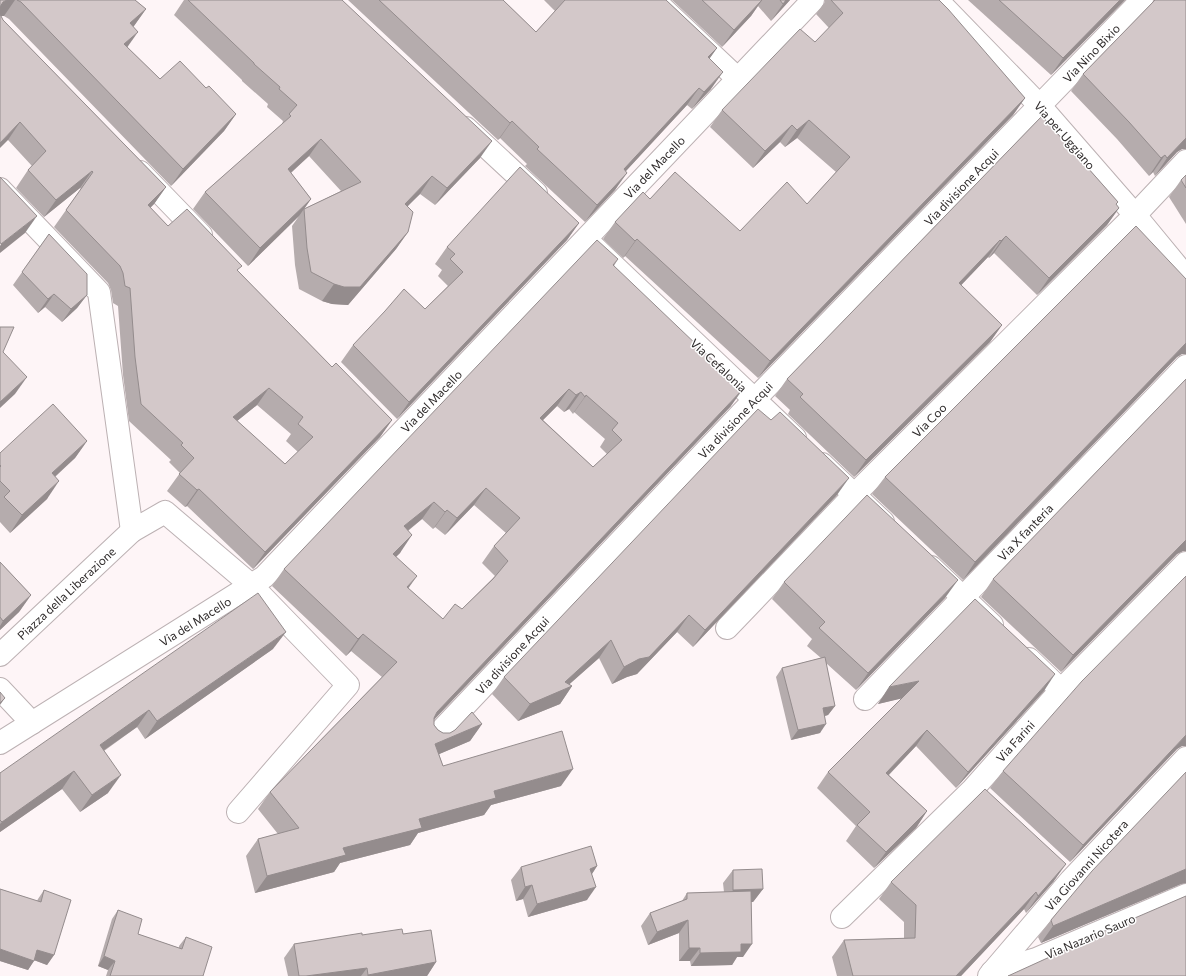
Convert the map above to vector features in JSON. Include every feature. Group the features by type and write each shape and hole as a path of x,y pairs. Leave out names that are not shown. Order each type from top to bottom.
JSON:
{"street":[{"path":"654,0 738,79"},
{"name":"Via del Macello","path":"0,744 264,577 391,431 580,234 738,79 813,0"},
{"name":"Via per Uggiano","path":"937,0 1040,106 1135,215 1186,277"},
{"name":"Via Nino Bixio","path":"1040,106 1142,0"},
{"name":"Via divisione Acqui","path":"434,738 755,399 1040,106"},
{"path":"452,114 550,206"},
{"path":"127,158 215,249"},
{"name":"Via Coo","path":"727,628 854,495 1135,215 1186,161"},
{"path":"0,189 99,292 132,531"},
{"name":"Via Cefalonia","path":"580,234 900,538"},
{"name":"Via X fanteria","path":"865,699 1186,366"},
{"name":"Piazza della Liberazione","path":"0,655 132,531 166,512 251,585"},
{"path":"917,554 1061,690"},
{"name":"Via Farini","path":"842,917 973,789 1061,690 1186,563"},
{"path":"238,812 348,685 251,585"},
{"path":"0,689 32,723"},
{"name":"Via Giovanni Nicotera","path":"991,974 1065,874 1186,758"},
{"path":"973,789 990,805"},
{"name":"Via Nazario Sauro","path":"991,974 1036,959 1186,895"}],"building":[{"path":"0,0 7,0 3,2 0,7"},
{"path":"17,0 135,0 146,9 130,23 138,32 124,44 160,79 180,61 206,88 209,86 236,114 183,169 21,2"},
{"path":"188,0 342,0 492,141 447,188 432,176 405,204 413,212 408,232 360,287 344,287 334,284 311,272 307,248 304,209 361,182 321,139 288,169 311,199 260,248 205,192 291,116 289,114 297,105"},
{"path":"379,0 503,0 536,32 565,0 666,0 717,48 708,57 723,72 704,92 699,88 624,169 627,173 597,205 537,149 539,147 512,121 510,123"},
{"path":"702,0 762,0 734,30"},
{"path":"780,0 786,0 783,4"},
{"path":"831,0 939,0 1025,98 770,361 637,239 635,241 615,222 643,192 650,199 675,172 740,231 787,182 807,204 850,157 809,120 797,130 792,125 765,151 722,110 800,29 815,42 843,13"},
{"path":"999,0 1120,0 1063,58"},
{"path":"1155,0 1186,0 1186,138 1167,158 1165,155 1161,158 1083,74"},
{"path":"0,14 3,20 166,187 148,205 168,226 187,209 242,266 237,270 332,367 336,363 392,420 265,552 199,489 197,490 179,474 194,458 181,445 183,443 141,404 135,357 130,288 125,286 123,273 120,266 66,210 93,172 92,171 56,200 28,170 46,151 20,122 0,143","holes":["269,388 303,417 298,424 313,437 285,464 233,417"]},
{"path":"1042,116 1118,202 1116,204 1119,208 1049,278 1006,236 1001,241 1000,240 959,283 1002,325 866,460 800,397 803,394 787,379"},
{"path":"520,167 579,223 409,402 353,345 404,289 425,309 463,272 450,259 455,254 447,247"},
{"path":"1186,175 1186,188 1181,180"},
{"path":"0,177 37,216 1,244 0,242"},
{"path":"1136,226 1186,279 1186,343 975,562 885,477"},
{"path":"49,234 87,274 87,295 71,309 54,294 48,299 22,272"},
{"path":"597,240 618,259 613,265 743,389 437,712 434,718 434,725 443,733 450,733 455,730 472,712 482,724 435,744 443,766 562,731 573,769 494,791 496,798 419,819 422,828 343,848 346,855 267,876 258,839 299,828 270,792 397,662 363,634 358,639 284,569","holes":["569,389 576,395 581,392 585,397 586,395 618,423 612,430 622,440 593,467 540,418","486,488 520,518 494,546 508,561 493,579 462,609 455,604 443,619 407,587 417,576 393,554 412,535 404,526 434,502 445,512 447,510 457,518"]},
{"path":"0,327 14,327 3,352 27,377 0,402"},
{"path":"1186,379 1186,540 1073,655 993,579"},
{"path":"53,404 87,441 52,473 59,481 22,515 4,497 10,491 0,481 0,453"},
{"path":"758,409 771,420 780,412 849,478 705,630 689,615 649,657 639,659 624,667 611,640 565,682 572,686 530,704 504,677"},
{"path":"867,495 958,580 868,673 819,628 825,622 784,582"},
{"path":"0,562 31,595 3,621 0,617"},
{"path":"1186,576 1186,735 1083,845 1003,771 1082,681"},
{"path":"258,593 286,632 157,721 149,710 100,745 121,775 92,795 74,771 2,822 0,820 0,773"},
{"path":"975,599 1055,674 968,772 927,730 886,773 927,811 886,852 857,825 870,812 828,772 919,681 889,687"},
{"path":"825,657 835,706 823,708 826,724 798,730 782,668"},
{"path":"0,692 5,698 0,703"},
{"path":"1186,772 1186,869 1053,926 1051,920 1092,871"},
{"path":"985,789 1066,864 1038,896 1036,892 956,976 853,976 844,940 915,938 916,905 891,882"},
{"path":"591,846 597,866 590,869 596,887 537,904 532,885 525,887 521,867"},
{"path":"762,869 763,889 733,890 733,870"},
{"path":"0,889 41,902 44,890 71,900 54,955 37,950 34,961 0,949"},
{"path":"751,891 752,944 741,944 741,952 700,953 700,948 689,948 688,920 657,932 650,913 687,899 687,893"},
{"path":"1186,896 1186,976 1008,976 1065,950 1065,948"},
{"path":"118,910 142,919 138,934 182,949 186,937 212,947 203,976 110,976 115,961 104,956"},
{"path":"402,929 403,934 431,930 436,962 368,975 367,968 299,976 294,944 362,933 362,935"}]}
